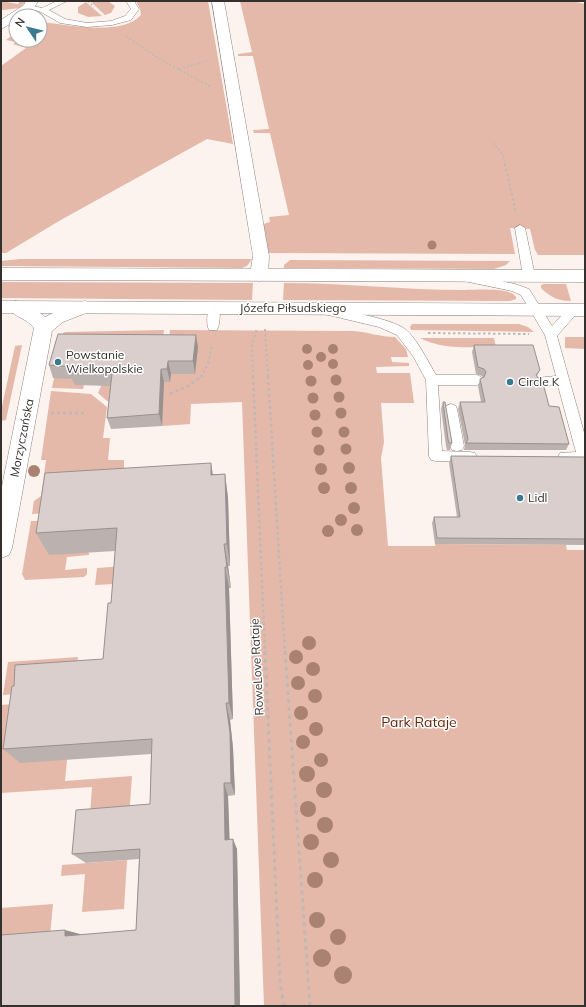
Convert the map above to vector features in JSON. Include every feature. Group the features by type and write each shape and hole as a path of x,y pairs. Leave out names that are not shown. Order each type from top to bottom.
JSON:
{"street":[{"path":"218,1 261,256 259,275"},
{"path":"1,274 585,276"},
{"path":"8,307 33,316 40,322 43,328 57,318 85,307"},
{"name":"Józefa Piłsudskiego","path":"8,307 579,310"},
{"name":"Morzyczańska","path":"1,548 43,328"}],"lane":[{"path":"48,8 64,1"},
{"path":"48,13 63,21 87,26 112,24 128,18 135,9 130,1"},
{"path":"520,228 529,276"},
{"path":"453,276 515,288 525,292 551,335 584,457 553,457"},
{"path":"213,327 214,308"},
{"path":"317,308 382,324 401,332 418,354 432,380 436,456 482,457"},
{"path":"551,335 579,310"},
{"path":"432,380 477,380"},
{"path":"540,381 563,381"},
{"path":"452,409 457,446"}],"path":[{"path":"88,1 112,24 143,48 234,99"},
{"path":"179,69 227,56"},
{"path":"493,143 503,155 520,228"},
{"path":"170,394 190,386 204,376 210,359 213,327"},
{"name":"RoweLove Rataje","path":"257,327 252,345 252,353 280,974 284,1006"},
{"path":"265,327 310,1006"},
{"path":"27,413 84,413"}],"green space":[{"path":"1,1 18,4 20,1 26,1 20,8 8,8 8,9 1,10"},
{"path":"90,1 108,1 115,6 111,13 105,15"},
{"path":"136,1 208,1 233,144 207,139 59,221 6,253 1,253 1,66 26,48 48,48 48,23 93,28 121,26 132,22 141,15"},
{"path":"240,1 572,1 585,4 585,255 538,255 535,250 530,229 510,228 515,254 267,253 262,226 270,222 269,217 289,215 270,133 254,133 253,130 269,129 253,56 238,56 238,54 252,52"},
{"path":"86,2 102,16 88,17 78,13 78,7"},
{"path":"20,259 252,259 247,266 242,268 1,266 1,261"},
{"path":"290,260 510,261 506,265 494,269 284,268 284,265"},
{"path":"1,282 253,283 252,300 1,298"},
{"path":"284,283 442,290 500,290 513,294 516,299 510,301 283,300"},
{"path":"566,284 571,301 558,299 551,296 541,288 541,285"},
{"path":"412,324 519,324 528,327 534,332 411,330 410,327"},
{"path":"164,330 162,348 60,335 65,332"},
{"name":"Park Rataje","path":"170,330 353,331 395,337 406,349 408,357 391,357 392,362 409,363 409,366 376,367 377,373 410,373 414,403 381,403 384,442 381,458 388,546 435,546 435,544 566,545 567,550 585,550 585,1006 264,1006 242,402 191,404 190,424 162,426 129,400 107,401 98,393 104,379 170,381 171,374 168,348"},
{"path":"565,337 585,337 585,349 565,348"},
{"path":"420,338 494,338 496,347 447,346 429,342"},
{"path":"22,345 6,420 1,421 1,411 15,346"},
{"path":"54,378 77,378 84,386 83,389 52,388"},
{"path":"51,391 91,394 107,407 103,438 110,438 108,460 124,460 124,478 46,513 32,514 34,501 41,496 46,460 41,460"},
{"path":"31,521 45,521 89,553 89,555 67,557 65,570 87,568 87,574 84,577 25,580 22,574"},
{"path":"125,566 114,584 95,585 97,568"},
{"path":"78,657 77,666 29,693 3,695 8,662"},
{"path":"28,703 67,760 65,781 132,776 129,818 90,815 92,787 1,793 1,705"},
{"path":"127,860 124,909 82,912 85,874 61,876 62,865"},
{"path":"53,904 50,936 1,940 1,908"}],"building":[{"path":"58,334 196,335 193,361 168,361 167,369 161,369 159,414 107,418 112,374 70,373 72,367 49,365"},
{"path":"474,345 533,345 540,370 536,375 538,378 542,379 549,406 559,407 569,444 466,443 468,439 460,402 485,402 480,379 484,377 486,372 484,369 478,367"},
{"path":"443,402 445,402 452,443 449,443 448,439"},
{"name":"Lidl","path":"451,456 585,457 585,539 437,538 434,517 460,517"},
{"path":"211,463 211,475 225,474 227,544 224,544 227,567 225,567 229,703 226,703 230,733 231,783 224,783 225,840 233,839 235,1006 1,1006 1,935 65,930 65,936 136,930 140,849 72,854 76,810 150,804 152,739 3,749 12,686 14,686 15,665 103,659 108,603 111,603 117,528 36,533 45,473"}],"place":[{"name":"Powstanie Wielkopolskie","path":"58,362"},
{"name":"Circle K","path":"510,382"},
{"name":"Lidl","path":"520,498"}]}
